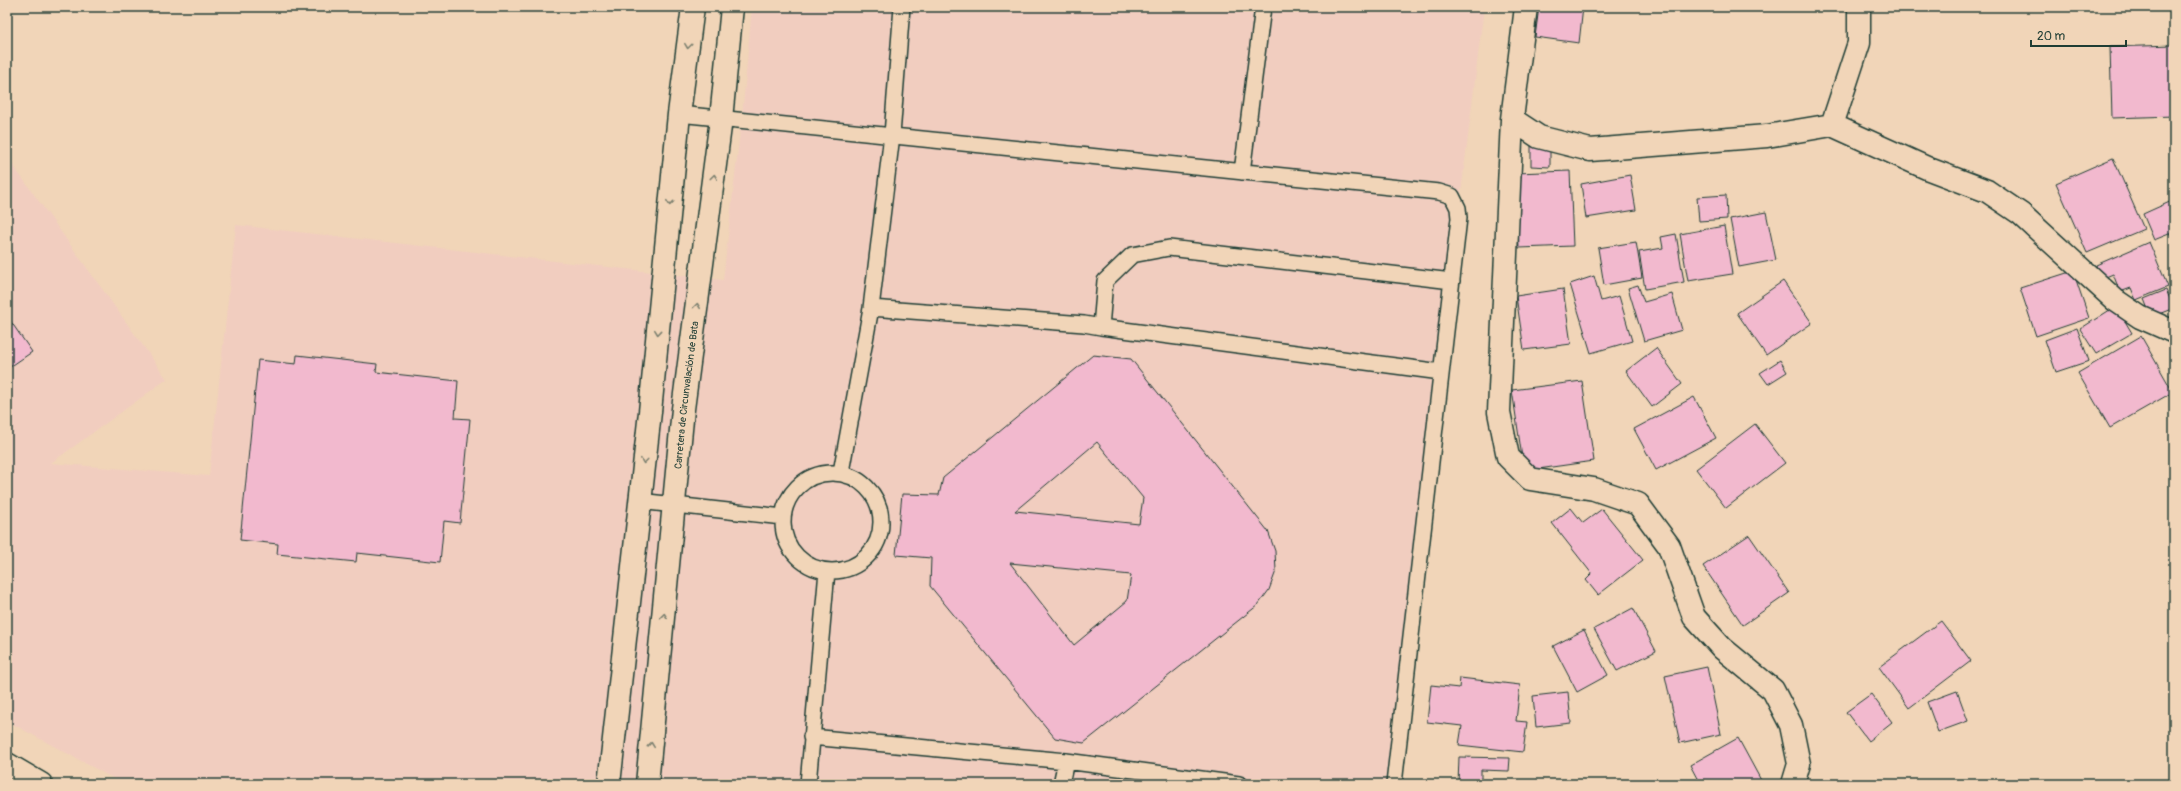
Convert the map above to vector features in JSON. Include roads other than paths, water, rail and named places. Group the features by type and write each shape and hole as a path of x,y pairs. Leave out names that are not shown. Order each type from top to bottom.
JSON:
{"street":[{"path":"609,784 679,114 693,7"},
{"name":"Carretera de Circunvalación de Bata","path":"648,784 676,504 683,409 722,119 732,7"},
{"path":"1526,7 1512,119 1499,412 1508,457 1530,479 1594,489 1638,504 1669,546 1694,617 1722,648 1773,690 1791,725 1799,764 1793,784"},
{"path":"1832,125 1859,43 1859,7"},
{"path":"1512,119 1539,137 1590,150 1768,136 1832,125 1929,169 1987,191 2021,214 2115,300 2140,317 2174,332"},
{"path":"7,764 41,784"}],"lane":[{"path":"841,472 870,308 892,135 902,7"},
{"path":"1242,172 1263,7"},
{"path":"679,114 1439,192 1452,196 1458,208 1459,218 1394,784"},
{"path":"1101,327 1105,281 1132,254 1169,248 1452,281"},
{"path":"870,308 1084,324 1441,372"},
{"path":"824,472 841,472 857,478 870,489 879,504 882,520 880,537 872,552 860,563 844,570 827,572 812,567 799,559 790,546 784,532 783,517 787,501 796,487 824,472"},
{"path":"639,501 783,517"},
{"path":"808,784 827,572"},
{"path":"811,738 1066,761 1239,784"},
{"path":"1061,784 1066,761"}]}
